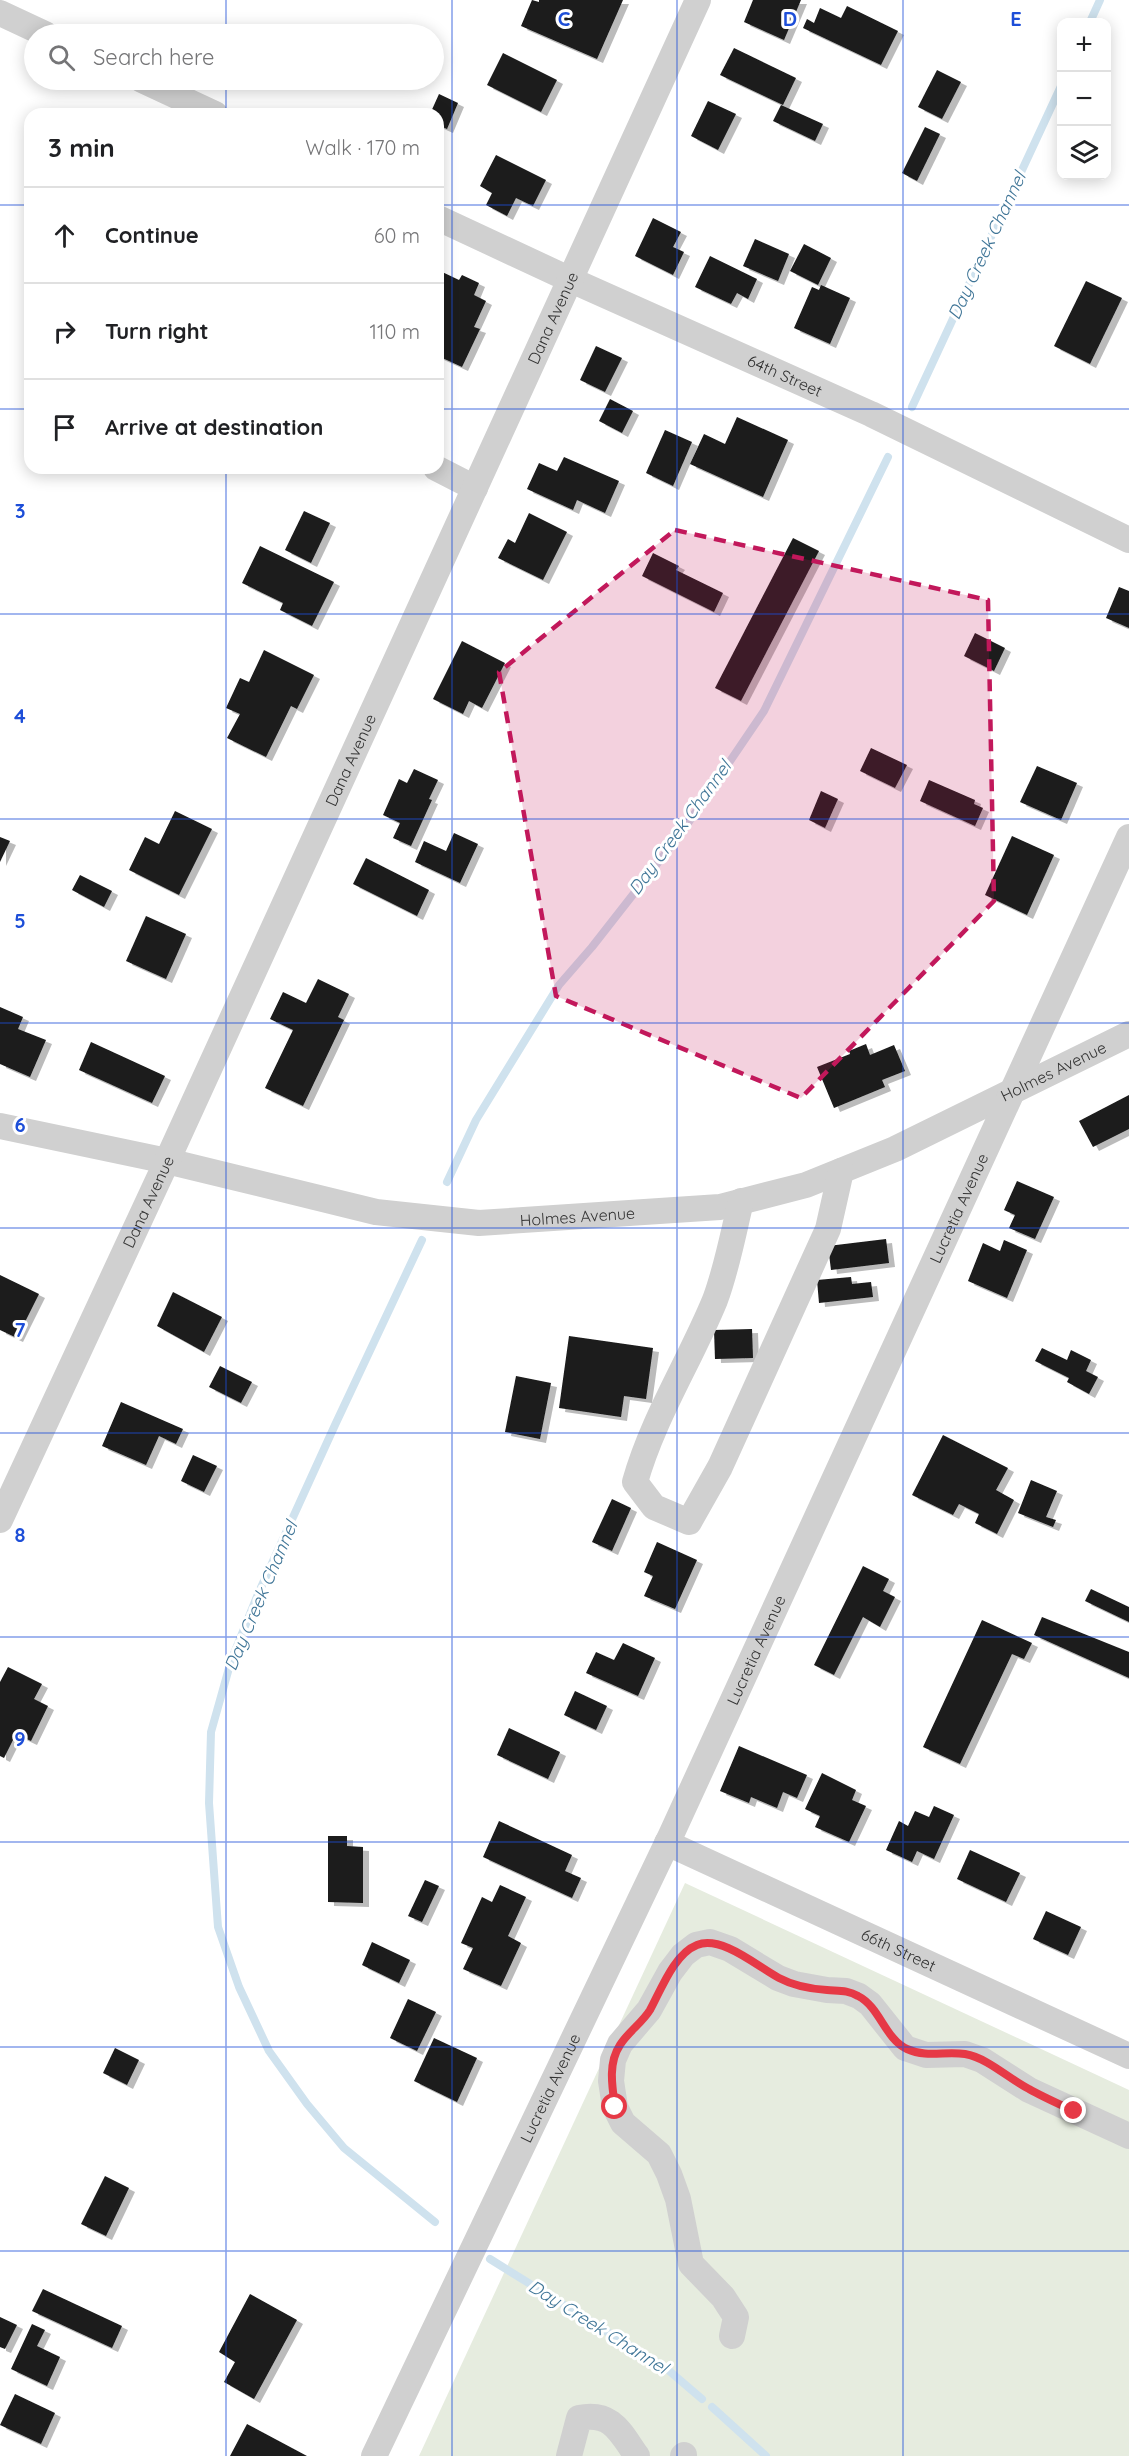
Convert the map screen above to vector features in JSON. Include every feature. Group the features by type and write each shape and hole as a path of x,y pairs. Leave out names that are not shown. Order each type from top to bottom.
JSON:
{"street":[{"name":"Dana Avenue","path":"0,1520 167,1161 698,0"},
{"path":"0,13 24,24"},
{"path":"164,90 203,108"},
{"name":"64th Street","path":"444,221 937,444 1129,540"},
{"path":"444,472 475,488"},
{"name":"Lucretia Avenue","path":"374,2456 667,1843 1129,837"},
{"name":"Holmes Avenue","path":"0,1126 167,1161 376,1212 479,1223 720,1207 806,1185 895,1149 1129,1034"},
{"path":"741,1201 727,1262 715,1299 644,1449 635,1482 654,1507 689,1522 720,1467 828,1229 841,1171"},
{"name":"66th Street","path":"667,1843 1129,2056"},
{"path":"732,2337 735,2317 723,2297 691,2264 678,2199 669,2174 659,2154 623,2123 615,2107 611,2081 613,2060 620,2044 649,2010 670,1972 683,1955 696,1945 710,1942 794,1984 846,1991 859,1996 870,2004 904,2048 926,2055 965,2054 982,2060 1029,2090 1129,2136"},
{"path":"569,2456 579,2418 587,2416 601,2418 614,2424 629,2441 637,2456"}],"highlighted area":[{"path":"675,530 988,600 994,901 801,1098 556,996 499,672"}],"shaded area":[{"path":"685,1883 1129,2090 1129,2456 419,2456"}],"building":[{"path":"532,0 539,2 539,0 623,0 597,59 521,26"},
{"path":"753,0 801,0 784,40 744,22"},
{"path":"847,6 898,31 881,65 803,28 807,19 814,23 820,8 841,18"},
{"path":"734,48 796,78 783,105 720,75"},
{"path":"503,53 557,80 541,112 487,85"},
{"path":"937,70 961,82 942,119 918,107"},
{"path":"439,94 458,103 447,129 444,128 444,108 433,108"},
{"path":"708,101 736,114 718,150 691,136"},
{"path":"781,105 823,124 815,141 773,121"},
{"path":"925,127 940,134 917,181 902,173"},
{"path":"496,155 546,180 533,206 516,198 507,216 486,205 492,193 480,186"},
{"path":"653,218 681,232 673,247 684,252 673,275 635,256"},
{"path":"755,239 789,254 778,281 743,266"},
{"path":"804,244 831,258 818,285 790,271"},
{"path":"710,256 757,279 748,299 737,293 731,304 695,287"},
{"path":"444,273 459,280 462,275 479,283 474,295 486,301 474,327 480,329 462,367 444,359"},
{"path":"1086,281 1122,298 1090,364 1054,346"},
{"path":"821,285 850,298 830,344 794,328 812,287 819,290"},
{"path":"596,346 622,358 605,392 580,380"},
{"path":"610,399 633,411 622,433 599,421"},
{"path":"737,417 788,440 763,497 690,464 704,434 725,444"},
{"path":"665,430 692,442 673,486 646,473"},
{"path":"564,457 619,481 605,513 577,500 573,510 527,489 539,463 557,471"},
{"path":"304,511 330,523 311,563 285,550"},
{"path":"529,513 567,532 543,580 498,558 508,539 515,543"},
{"path":"793,538 819,551 741,701 715,688"},
{"path":"260,546 334,582 312,626 280,610 283,603 242,583"},
{"path":"653,553 679,566 676,570 723,593 714,612 642,576"},
{"path":"1119,587 1129,591 1129,628 1106,618"},
{"path":"975,633 1005,648 994,671 964,656"},
{"path":"462,641 505,663 482,708 469,701 463,714 433,699"},
{"path":"264,650 314,675 297,709 291,706 266,757 227,738 240,714 226,708 240,678 249,682"},
{"path":"871,748 907,765 895,788 860,771"},
{"path":"1037,766 1077,783 1061,820 1020,802"},
{"path":"414,769 438,780 429,799 432,800 411,846 393,838 400,823 383,815 399,779 407,783"},
{"path":"929,780 975,800 974,804 983,808 975,826 920,801"},
{"path":"821,791 838,799 825,828 809,820"},
{"path":"175,811 212,829 179,895 129,870 145,837 159,844"},
{"path":"454,833 478,844 460,883 415,862 424,841 446,851"},
{"path":"1012,836 1054,855 1027,915 985,895"},
{"path":"0,837 10,841 0,862"},
{"path":"366,858 429,890 417,916 353,884"},
{"path":"80,875 112,891 104,907 72,890"},
{"path":"146,916 186,934 166,979 126,961"},
{"path":"318,979 349,994 338,1017 344,1020 303,1106 265,1088 293,1030 270,1019 283,992 306,1003"},
{"path":"0,1007 23,1017 18,1029 46,1040 30,1077 0,1064"},
{"path":"91,1042 165,1076 152,1103 79,1070"},
{"path":"866,1044 870,1055 894,1045 905,1071 882,1080 885,1087 834,1108 817,1067 850,1054 849,1051"},
{"path":"1129,1095 1129,1129 1093,1147 1079,1121"},
{"path":"1017,1181 1054,1197 1035,1239 1009,1228 1015,1215 1004,1210"},
{"path":"886,1239 889,1263 831,1270 828,1246"},
{"path":"1004,1240 1027,1250 1007,1298 968,1281 983,1243 1000,1251"},
{"path":"0,1275 39,1294 17,1338 0,1330"},
{"path":"851,1277 852,1284 871,1282 873,1297 819,1303 817,1280"},
{"path":"173,1292 222,1317 204,1352 157,1326"},
{"path":"752,1329 753,1358 715,1359 714,1330"},
{"path":"569,1336 653,1348 646,1399 624,1396 621,1417 559,1408"},
{"path":"1042,1348 1067,1360 1071,1350 1091,1360 1086,1371 1098,1377 1089,1394 1067,1382 1069,1378 1035,1361"},
{"path":"220,1366 252,1382 241,1403 209,1387"},
{"path":"516,1376 551,1383 540,1439 505,1432"},
{"path":"121,1402 183,1429 176,1444 159,1436 146,1465 102,1446"},
{"path":"943,1435 1008,1468 996,1490 1014,1500 997,1534 975,1523 979,1514 959,1504 953,1515 912,1495"},
{"path":"193,1455 217,1466 204,1492 181,1481"},
{"path":"1031,1480 1057,1491 1046,1517 1056,1520 1053,1527 1018,1513"},
{"path":"612,1499 631,1508 612,1551 592,1542"},
{"path":"657,1542 697,1560 675,1609 644,1596 653,1576 644,1572"},
{"path":"863,1566 889,1579 883,1591 895,1597 880,1627 863,1617 834,1675 814,1665"},
{"path":"1091,1589 1129,1607 1129,1622 1085,1601"},
{"path":"1042,1617 1129,1652 1129,1678 1034,1635"},
{"path":"982,1620 1032,1643 1024,1659 1012,1654 960,1764 923,1747"},
{"path":"623,1643 655,1658 638,1696 586,1673 596,1652 614,1660"},
{"path":"8,1667 42,1684 34,1699 48,1706 31,1741 16,1734 4,1758 0,1756 0,1682"},
{"path":"575,1691 607,1706 596,1730 564,1715"},
{"path":"509,1728 560,1752 548,1779 497,1755"},
{"path":"739,1746 807,1775 797,1798 783,1792 777,1808 751,1797 749,1803 720,1791"},
{"path":"822,1773 856,1790 852,1800 866,1806 849,1842 815,1827 820,1816 805,1809"},
{"path":"934,1806 954,1815 934,1859 917,1851 912,1862 886,1850 899,1821 908,1826 915,1811 929,1817"},
{"path":"499,1821 572,1855 565,1871 581,1878 572,1898 483,1857"},
{"path":"328,1836 347,1836 347,1846 363,1847 363,1903 328,1902"},
{"path":"970,1850 1020,1873 1006,1902 957,1879"},
{"path":"425,1880 439,1886 422,1922 408,1916"},
{"path":"500,1885 526,1897 508,1936 521,1943 501,1986 463,1969 473,1948 461,1943 482,1897 492,1902"},
{"path":"1046,1911 1081,1927 1068,1955 1033,1939"},
{"path":"372,1942 410,1960 399,1983 362,1965"},
{"path":"408,1999 436,2012 417,2051 390,2038"},
{"path":"434,2038 477,2058 457,2102 414,2081"},
{"path":"115,2048 139,2060 127,2085 103,2073"},
{"path":"105,2176 129,2188 106,2236 81,2224"},
{"path":"43,2289 122,2326 112,2348 32,2311"},
{"path":"250,2294 297,2320 254,2399 224,2382 235,2362 219,2352"},
{"path":"0,2317 17,2325 5,2349 0,2347"},
{"path":"32,2324 45,2330 37,2346 60,2357 47,2386 11,2369"},
{"path":"15,2394 55,2413 41,2444 0,2425"},
{"path":"247,2424 307,2456 230,2456"}],"waterway":[{"name":"Day Creek Channel","path":"1092,18 1100,0"},
{"name":"Day Creek Channel","path":"912,407 1057,95"},
{"name":"Day Creek Channel","path":"447,1182 476,1120 559,985 592,947 682,832 764,711 888,457"},
{"name":"Day Creek Channel","path":"422,1240 258,1594 231,1661 211,1732 209,1803 218,1927 239,1987 269,2051 307,2104 344,2148 435,2222"},
{"name":"Day Creek Channel","path":"490,2259 667,2369 702,2399"},
{"name":"Day Creek Channel","path":"712,2407 766,2456"}],"route":[{"path":"615,2107 611,2081 613,2060 620,2044 649,2010 670,1972 683,1955 696,1945 710,1942 794,1984 808,1988 846,1991 859,1996 870,2004 904,2048 926,2055 965,2054 982,2060 1029,2090 1074,2111"}]}
